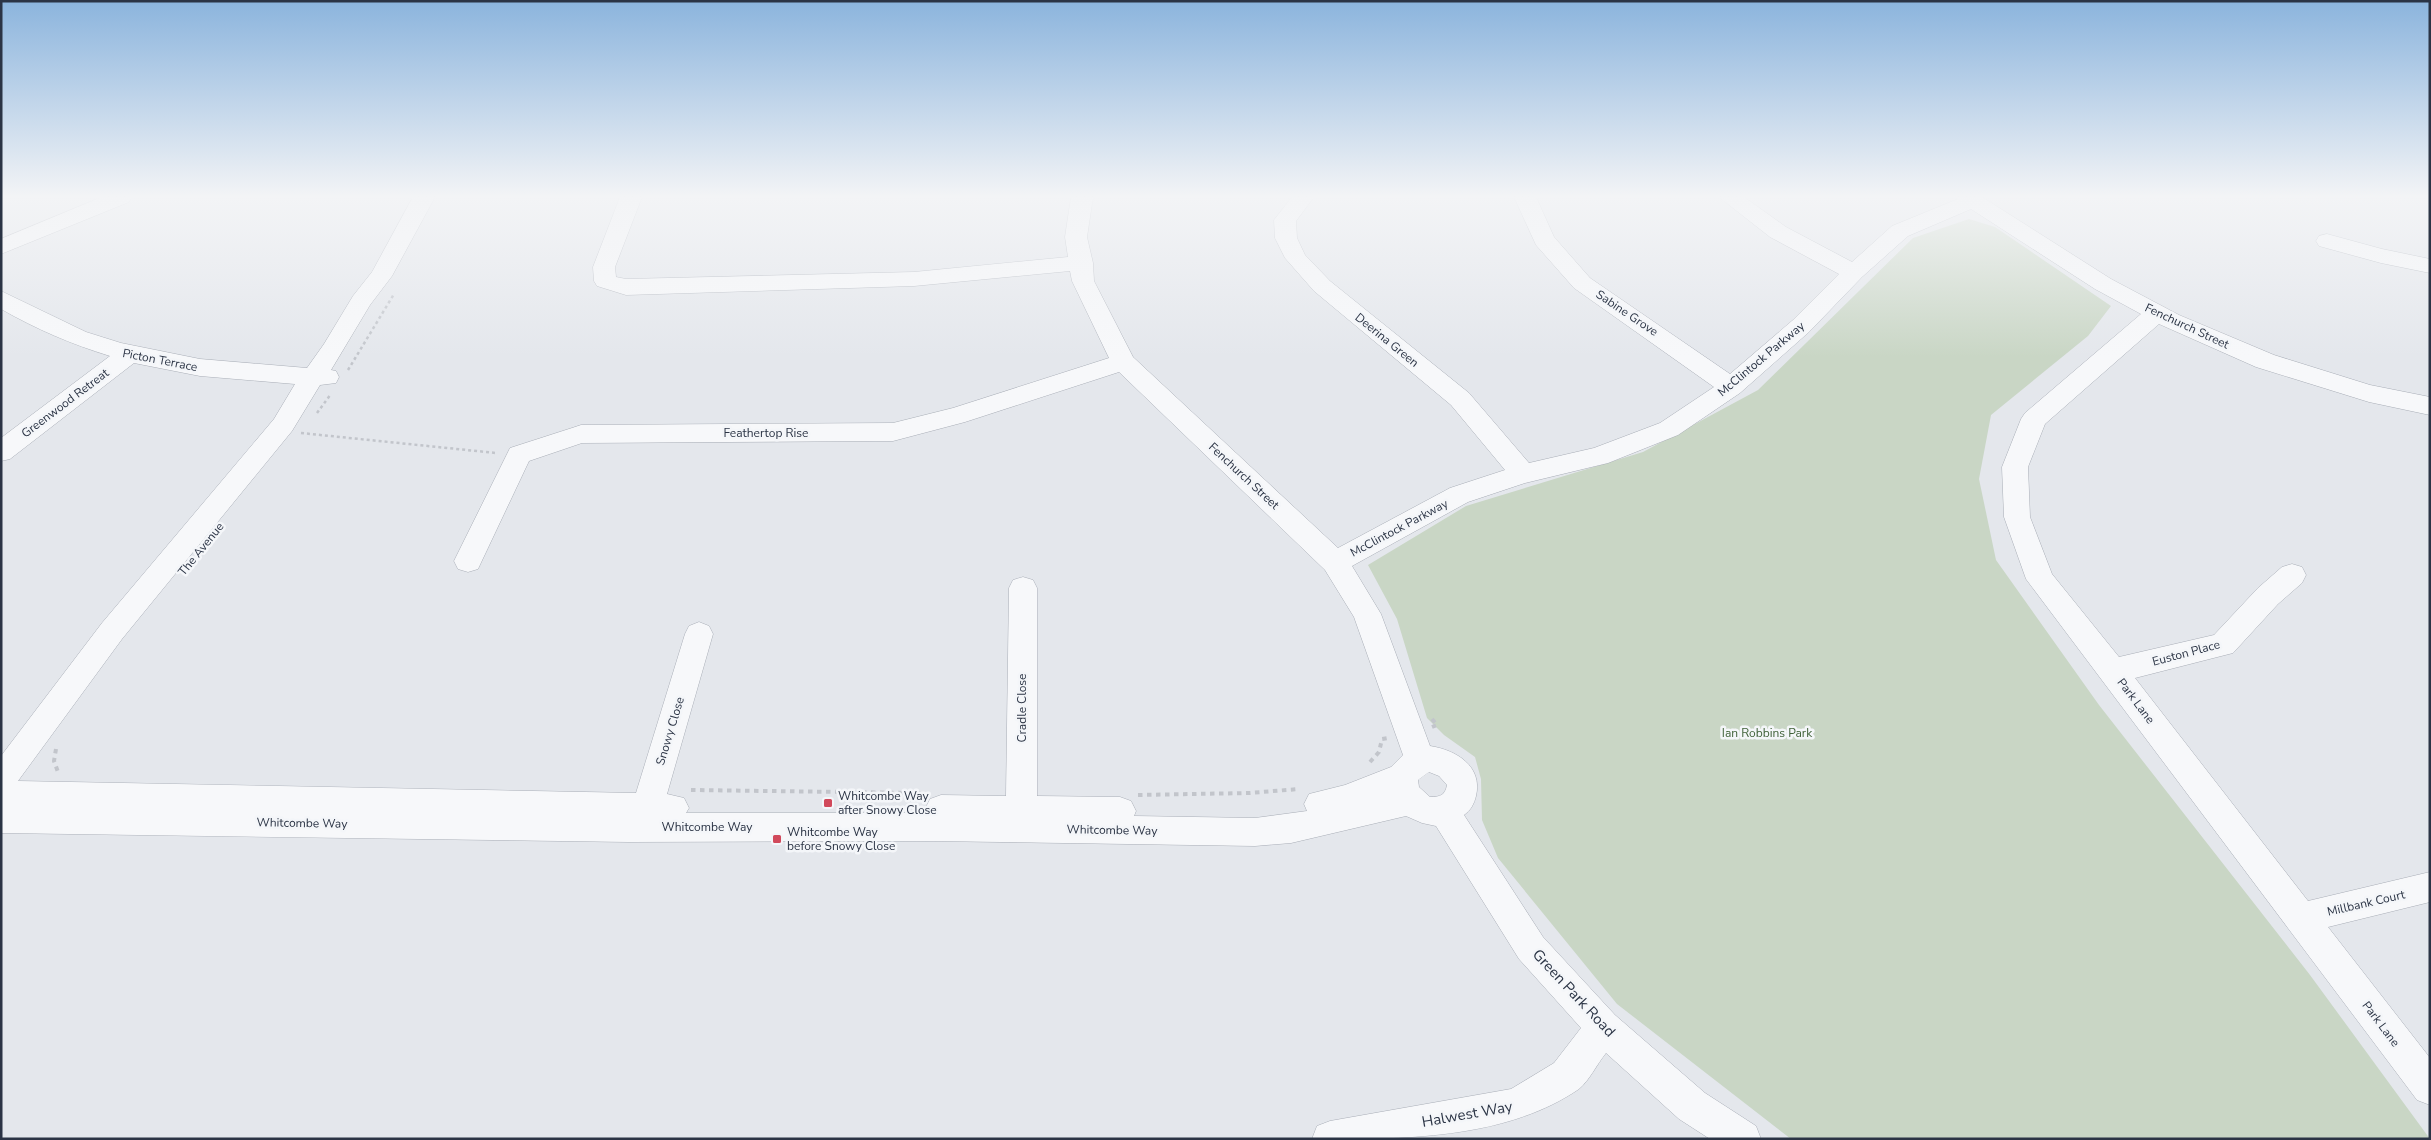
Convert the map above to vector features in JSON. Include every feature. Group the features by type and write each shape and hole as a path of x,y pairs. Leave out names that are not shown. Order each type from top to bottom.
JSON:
{"street":[{"name":"The Avenue","path":"4,800 82,698 303,430 330,381 333,349 361,301 390,280 402,250"},
{"path":"610,250 604,267 606,281 626,286 914,279 1082,263"},
{"name":"Fenchurch Street","path":"1079,250 1083,281 1124,362 1335,562 1367,614 1410,768"},
{"name":"Deerina Green","path":"1292,250 1296,258 1322,286 1460,399 1523,474"},
{"name":"Sabine Grove","path":"1553,250 1582,283 1690,356 1731,387"},
{"path":"1813,250 1854,272"},
{"name":"McClintock Parkway","path":"1335,562 1459,495 1523,474 1599,456 1669,428 1731,387 1801,326 1854,272 1878,250"},
{"name":"Fenchurch Street","path":"2051,250 2156,314 2264,361 2369,394 2430,406"},
{"path":"2360,250 2430,266"},
{"name":"Picton Terrace","path":"1,299 30,317 59,331 128,355 213,370 330,381"},
{"name":"Park Lane","path":"2156,314 2034,419 2015,467 2017,518 2040,579 2113,671 2430,1087"},
{"name":"Greenwood Retreat","path":"1,452 128,355"},
{"name":"Feathertop Rise","path":"519,456 582,434 893,432 956,416 1124,362"},
{"name":"The Avenue","path":"4,800 112,631 283,425 330,381"},
{"path":"468,561 519,456"},
{"name":"Euston Place","path":"2113,671 2223,645 2268,596 2292,575"},
{"name":"Cradle Close","path":"1021,818 1023,588"},
{"name":"Snowy Close","path":"646,809 699,634"},
{"name":"Whitcombe Way","path":"4,800 646,809 1021,818 1254,832 1300,827 1429,759 1447,764 1460,777 1462,794 1459,801 1444,811"},
{"path":"1410,768 1421,809 1432,812 1444,811"},
{"name":"Green Park Road","path":"1444,811 1531,948 1603,1027 1692,1106 1743,1139"},
{"name":"Millbank Court","path":"2301,918 2425,890 2430,887"},
{"name":"Halwest Way","path":"1330,1139 1517,1106 1567,1076 1603,1027"}],"path":[{"path":"390,280 370,336 330,381 303,430 519,456"},
{"path":"1364,767 1375,759 1382,747 1382,739 1410,768 1438,725 1428,713"},
{"path":"60,740 54,755 54,767 64,777"},
{"path":"1129,795 1249,793 1306,787"},
{"path":"646,809 932,793"}],"green space":[{"name":"Ian Robbins Park","path":"1901,250 2029,250 2111,306 2088,336 1991,415 1979,479 1996,560 2099,705 2310,975 2430,1139 1791,1139 1617,1004 1498,858 1482,820 1481,779 1475,757 1444,735 1427,718 1397,619 1368,565 1466,506 1643,452 1758,390"}],"place":[{"name":"Whitcombe Way after Snowy Close","path":"828,803"},
{"name":"Whitcombe Way before Snowy Close","path":"777,839"}]}
